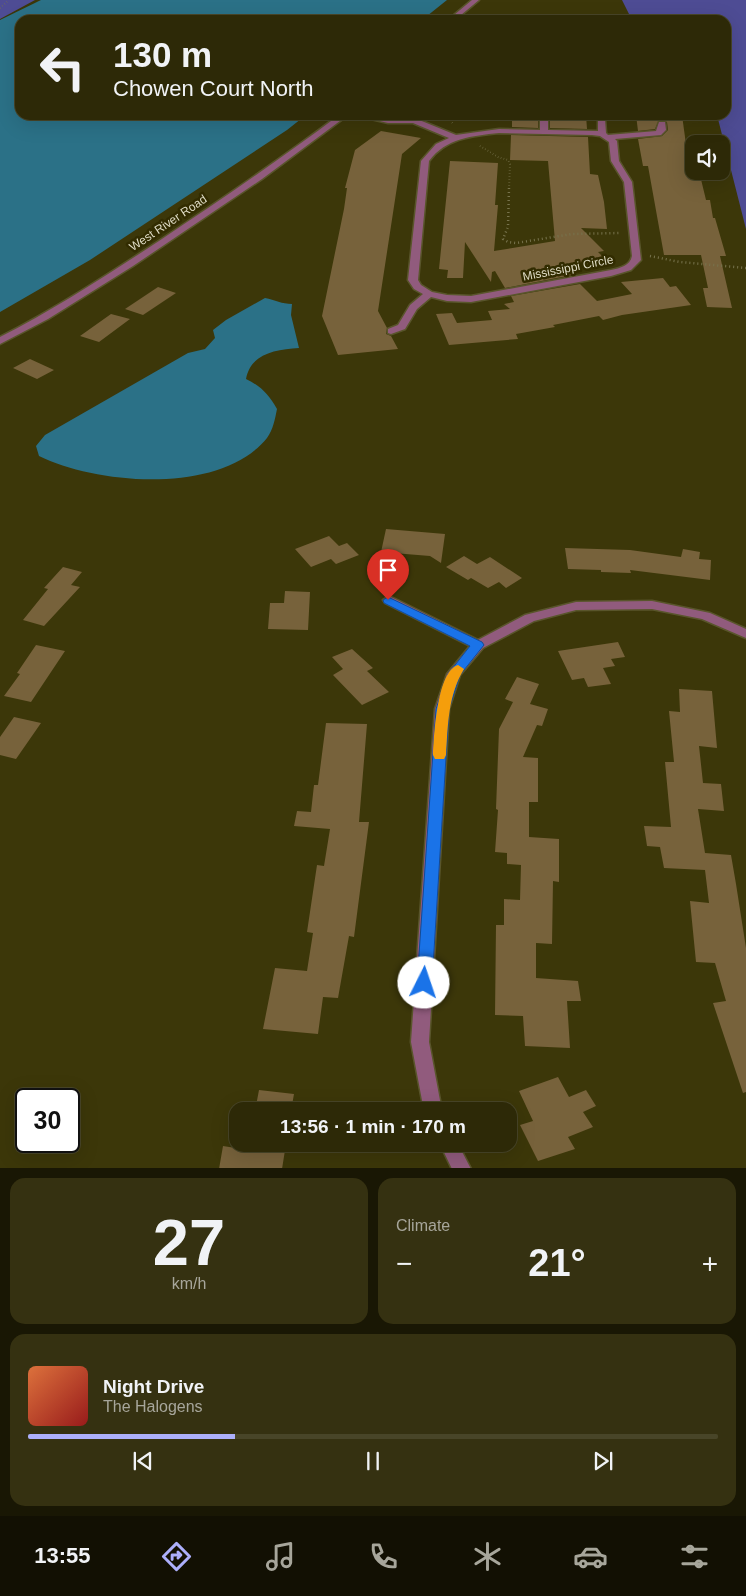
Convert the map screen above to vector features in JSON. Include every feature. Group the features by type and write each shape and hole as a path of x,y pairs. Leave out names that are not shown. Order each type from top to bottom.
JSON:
{"street":[{"path":"457,15 476,0"},
{"name":"West River Road","path":"0,341 46,316 117,273 281,162 337,120"},
{"path":"388,120 414,122"},
{"path":"410,120 460,137"},
{"path":"544,120 544,131"},
{"path":"602,121 605,136 612,141 615,147 615,161 628,182 637,256"},
{"path":"391,331 402,327 413,307 429,294 417,287 413,280 425,161 430,153 460,137 499,131 544,131 605,136 658,133 662,130 662,124"},
{"name":"Mississippi Circle","path":"429,294 447,298 471,299 625,269 632,266 637,256"},
{"path":"388,600 478,645"},
{"path":"431,1102 420,1042 442,709 454,674 478,645 530,618 576,606 652,605 705,616 746,634"},
{"path":"453,1152 462,1168"}],"path":[{"path":"0,8 9,0"},
{"path":"460,137 498,157 508,160 510,164 508,227 503,239 506,242 518,243 570,232 634,234"},
{"path":"637,256 652,256 680,262 746,268"}],"shaded area":[{"path":"0,0 35,0 0,19"},
{"path":"622,0 746,0 746,229 730,166 730,135 722,135 718,120 731,120 731,15 630,15"}],"water":[{"path":"41,0 447,0 428,15 15,15 15,120 300,120 90,260 0,312 0,20"},
{"path":"265,298 292,304 291,315 299,348 265,354 253,363 249,370 246,379 264,391 277,409 274,424 269,435 246,456 220,469 190,476 158,479 125,478 93,473 64,466 39,456 36,446 45,435 188,353 205,349 215,338 213,330 226,320"}],"building":[{"path":"512,120 538,120 538,128 512,127"},
{"path":"550,120 586,120 587,129 550,128"},
{"path":"637,120 659,120 655,129 638,131"},
{"path":"659,120 683,120 685,137 685,180 701,180 706,200 710,200 713,218 715,218 726,256 720,256 732,308 707,307 703,288 708,288 701,255 664,255 648,166 643,166 638,139 662,136 668,130 667,122"},
{"path":"381,131 421,138 402,154 378,311 387,328 386,334 391,336 398,349 338,355 322,316 344,209 347,188 345,188 355,150"},
{"path":"511,135 588,137 590,174 598,175 607,229 581,228 604,251 598,252 606,260 564,268 572,275 505,288 495,271 492,272 491,282 465,242 463,278 447,278 448,270 439,269 450,161 498,163 495,205 498,205 494,251 555,241 548,161 510,160"},
{"path":"663,278 670,287 676,286 691,305 622,315 603,320 599,316 553,325 555,327 516,334 518,339 449,345 436,314 452,313 457,323 492,320 488,311 510,309 504,304 514,302 511,296 580,284 597,301 632,294 621,282"},
{"path":"158,287 176,293 143,315 125,309"},
{"path":"111,314 130,319 99,342 80,336"},
{"path":"30,359 54,370 37,379 13,368"},
{"path":"386,529 445,534 441,563 430,556 381,552"},
{"path":"329,536 339,546 347,543 359,555 336,564 331,559 311,567 295,549"},
{"path":"565,548 630,550 681,557 683,549 700,552 699,559 711,560 710,580 630,570 631,573 568,569"},
{"path":"464,556 477,564 490,557 522,578 506,588 499,582 488,588 471,578 468,580 446,567"},
{"path":"63,567 82,572 71,585 80,587 44,626 23,620 48,589 44,588"},
{"path":"285,591 310,592 308,630 268,629 270,603 284,603"},
{"path":"618,642 625,657 611,659 615,666 603,668 611,684 588,687 584,678 572,680 558,651"},
{"path":"36,645 65,651 31,702 4,696 20,674 17,673"},
{"path":"352,649 373,668 367,671 389,692 362,705 333,675 343,669 332,657"},
{"path":"517,677 539,684 530,704 548,709 542,726 537,725 523,757 538,758 538,802 529,802 529,837 559,839 559,882 553,881 552,944 536,943 536,978 578,981 581,1001 567,1001 570,1048 525,1046 523,1016 495,1015 496,925 504,925 504,899 520,900 521,865 507,864 507,853 495,852 498,810 496,809 499,729 513,702 505,699"},
{"path":"679,689 712,691 717,748 699,746 703,783 721,784 724,811 698,809 705,853 731,855 736,884 746,948 746,1092 743,1093 713,1003 726,1001 715,963 696,962 690,901 709,903 705,870 664,868 660,847 647,846 644,826 671,827 665,762 674,762 669,711 680,712"},
{"path":"14,717 41,723 16,759 0,755 0,737"},
{"path":"326,723 367,724 359,822 369,822 354,937 349,936 338,998 323,997 318,1034 263,1029 275,968 307,971 313,933 307,932 317,865 324,866 330,829 294,826 297,811 311,812 314,785 318,785"},
{"path":"558,1077 569,1097 586,1090 596,1106 583,1112 593,1127 568,1137 575,1149 538,1161 520,1125 533,1121 519,1091"},
{"path":"259,1090 294,1094 293,1102 257,1102"},
{"path":"223,1146 229,1147 229,1152 285,1152 282,1168 219,1168"}],"slow traffic":[{"path":"439,755 442,709 454,674 458,669"}],"route":[{"path":"388,600 478,645 454,674 442,709 424,983"}]}
